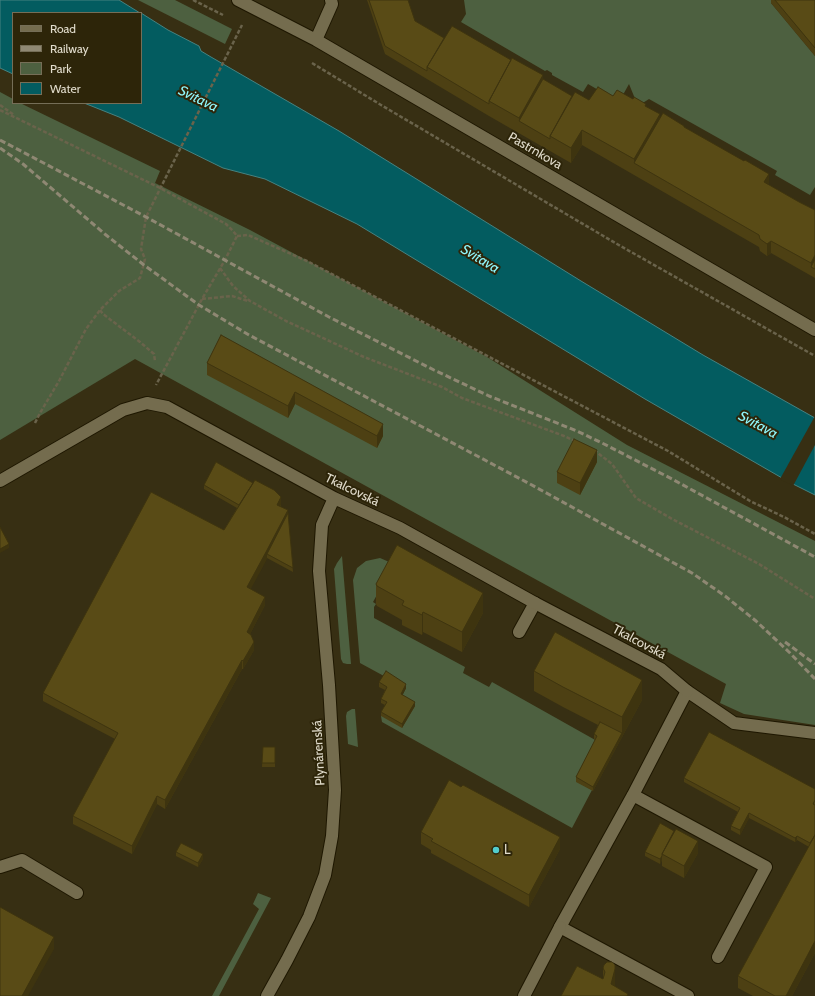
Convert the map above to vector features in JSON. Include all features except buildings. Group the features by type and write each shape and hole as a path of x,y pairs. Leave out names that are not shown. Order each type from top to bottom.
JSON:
{"street":[{"name":"Pastrnkova","path":"238,0 316,40 815,330"},
{"path":"316,40 332,4 331,0"},
{"name":"Tkalcovská","path":"0,481 123,410 147,403 167,407 334,498 400,528 535,603 661,669 687,691 734,723 815,733"},
{"name":"Plynárenská","path":"268,996 309,917 325,875 332,836 335,790 329,685 319,571 322,525 334,498"},
{"path":"519,632 535,603"},
{"path":"524,996 560,927 633,795 687,691"},
{"path":"633,795 766,867 718,957"},
{"path":"0,867 22,860 77,893"},
{"path":"560,927 688,996"}],"path":[{"path":"193,0 228,18"},
{"path":"35,423 86,329 100,310 119,291 140,278 145,260 141,249 146,217 238,32 242,25 248,28"},
{"path":"307,60 381,106 617,244 815,356"},
{"path":"0,106 22,121"},
{"path":"0,110 160,188 226,224 237,236"},
{"path":"237,236 248,235 307,261 668,451 750,501 815,534"},
{"path":"147,403 237,236"},
{"path":"220,268 233,286 250,301 286,321 364,357 442,388 462,398 577,442"},
{"path":"202,299 232,296 250,301"},
{"path":"100,310 103,314 154,354 155,361"},
{"path":"590,448 612,464 636,498 672,519 759,564 815,599"}],"green space":[{"path":"138,0 175,0 232,29 225,44"},
{"path":"464,0 783,0 771,3 815,56 815,187 810,195 775,175 777,171 649,99 638,106 629,84 619,102 588,84 583,92 461,22 466,14"},
{"path":"0,92 12,98 12,104 22,104 160,171 155,183 250,230 487,357 627,445 815,541 815,725 744,714 720,703 726,684 135,359 0,440"},
{"path":"342,556 351,664 343,663 341,659 334,569"},
{"path":"380,558 394,564 373,602 376,604 374,607 374,618 465,667 463,673 489,687 492,682 597,741 576,781 592,790 572,828 382,722 381,716 401,698 406,688 360,663 353,580 357,568 366,561"},
{"path":"355,709 358,747 348,744 346,716 347,712"},
{"path":"258,893 271,898 219,996 212,996 259,909 253,904"}],"water":[{"path":"0,0 119,0 138,12 12,12 12,74 0,68"},
{"name":"Svitava","path":"142,14 168,30 199,46 201,51 211,57 339,131 703,355 815,418 815,495 789,482 645,399 357,224 265,179 223,168 119,117 86,104 142,104"}],"pier":[{"path":"815,416 815,445 793,486 780,479"}],"railway":[{"path":"0,140 146,217 329,317 489,396 577,431 604,444 672,479 815,557"},
{"path":"0,148 23,164 106,235 144,265 199,305 249,335 530,484 692,573 725,596 756,621 815,679"},
{"path":"785,642 815,664"}],"place":[{"name":"L","path":"496,850"}]}
